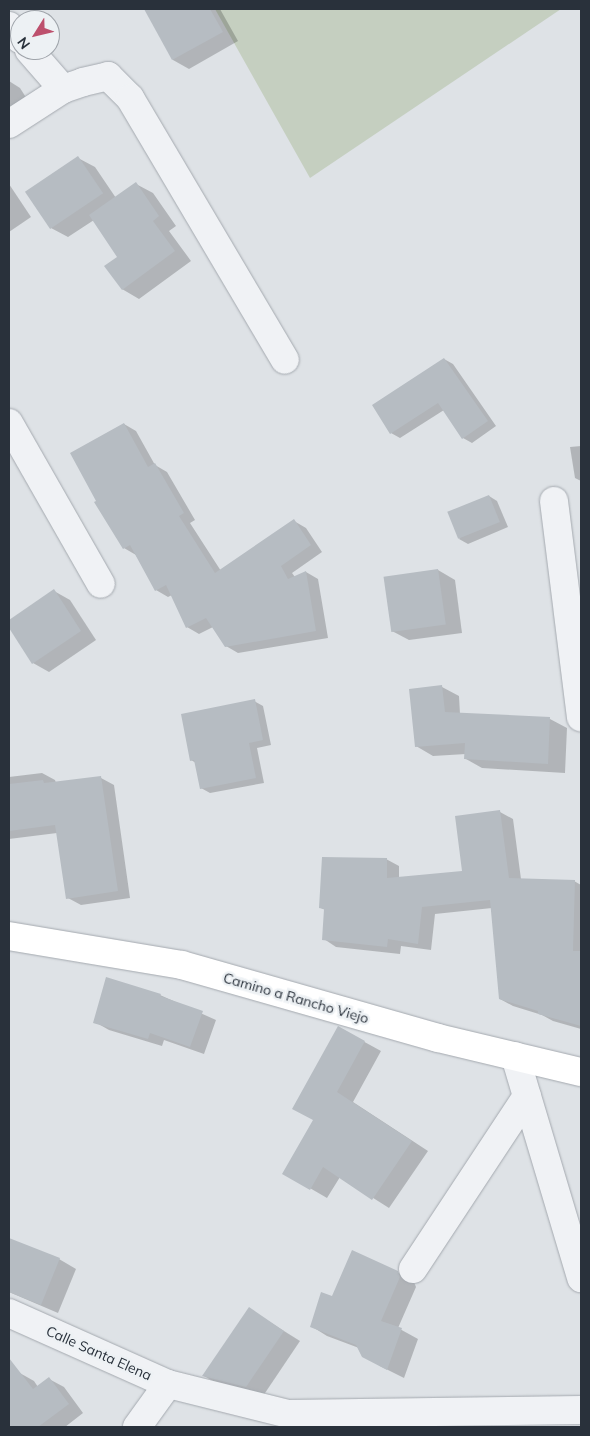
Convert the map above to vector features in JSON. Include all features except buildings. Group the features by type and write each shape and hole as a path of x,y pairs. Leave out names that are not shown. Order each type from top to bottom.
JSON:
{"street":[{"path":"38,60 63,89"},
{"path":"9,124 63,89 108,76 130,98 285,360"},
{"path":"9,423 100,584"},
{"path":"554,501 581,717"},
{"name":"Camino a Rancho Viejo","path":"9,936 182,966 438,1038 581,1072"},
{"path":"515,1056 581,1278"},
{"path":"413,1269 528,1096"},
{"name":"Calle Santa Elena","path":"9,1313 168,1384 137,1427"},
{"path":"168,1384 288,1414 581,1410"}],"green space":[{"path":"215,9 561,9 310,178"}]}
